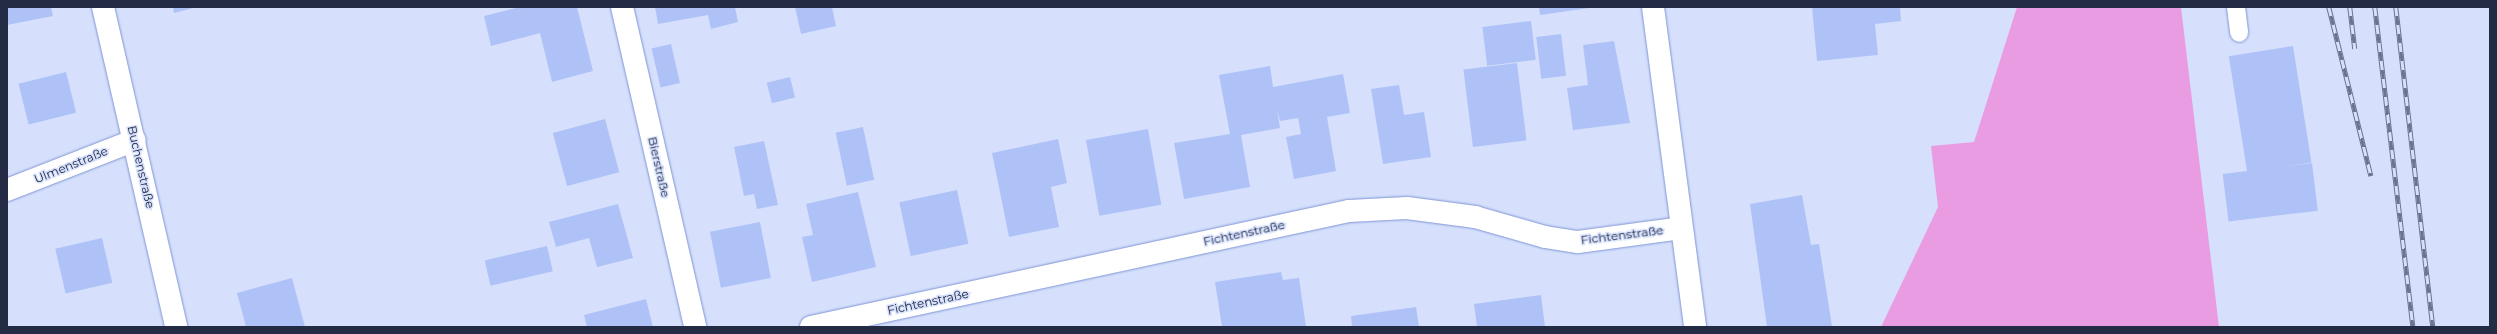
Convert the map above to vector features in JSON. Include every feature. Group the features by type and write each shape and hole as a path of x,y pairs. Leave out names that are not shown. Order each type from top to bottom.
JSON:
{"street":[{"name":"Buchenstraße","path":"103,7 135,140 176,327"},
{"name":"Bierstraße","path":"622,7 695,327"},
{"name":"Fichtenstraße","path":"1653,7 1695,327"},
{"name":"Ulmenstraße","path":"7,190 135,140"},
{"name":"Fichtenstraße","path":"811,327 1349,211 1407,208 1475,217 1545,237 1578,242 1681,228"}],"lane":[{"path":"2236,7 2239,33"}],"shaded area":[{"path":"2017,7 2181,7 2219,327 1881,327 1938,207 1931,146 1974,142"}],"building":[{"path":"7,7 51,7 53,16 7,25"},
{"path":"173,7 197,7 174,13"},
{"path":"520,7 577,7 593,71 552,82 540,33 491,46 484,16"},
{"path":"655,7 735,7 738,22 711,29 708,15 658,24"},
{"path":"795,7 832,7 836,26 801,34"},
{"path":"1539,7 1588,7 1589,8 1540,15"},
{"path":"1812,7 1900,7 1901,21 1875,24 1878,55 1817,61"},
{"path":"1531,21 1536,60 1487,66 1482,27"},
{"path":"1561,34 1566,76 1541,79 1536,37"},
{"path":"1614,41 1630,123 1573,130 1567,88 1588,85 1583,45"},
{"path":"671,44 680,83 661,87 652,48"},
{"path":"2293,46 2311,163 2247,173 2229,56"},
{"path":"1517,63 1527,140 1473,147 1463,70"},
{"path":"1270,66 1273,87 1343,74 1350,113 1327,117 1336,171 1294,179 1286,137 1301,134 1298,118 1280,121 1277,109 1280,128 1241,135 1250,187 1184,199 1174,143 1230,134 1219,75"},
{"path":"66,72 76,113 29,125 18,84"},
{"path":"790,77 795,97 772,103 767,83"},
{"path":"1399,85 1404,115 1424,112 1431,157 1383,164 1371,89"},
{"path":"605,119 619,172 567,186 553,133"},
{"path":"863,127 874,180 847,186 836,133"},
{"path":"1148,129 1161,205 1099,216 1086,140"},
{"path":"1058,139 1067,183 1051,187 1059,227 1009,237 992,153"},
{"path":"764,141 778,205 757,209 754,194 744,196 734,147"},
{"path":"2312,163 2318,211 2229,222 2223,174"},
{"path":"957,190 968,244 911,256 899,202"},
{"path":"858,192 876,267 812,282 802,237 813,235 806,204"},
{"path":"1802,195 1811,245 1819,244 1832,326 1767,327 1750,204"},
{"path":"618,204 633,258 597,267 589,238 556,247 549,222"},
{"path":"760,222 771,278 721,288 710,232"},
{"path":"102,238 112,283 66,294 55,249"},
{"path":"547,246 553,271 490,286 485,260"},
{"path":"1281,272 1283,280 1299,278 1306,327 1222,327 1215,282"},
{"path":"292,278 305,327 246,327 237,293"},
{"path":"1541,295 1545,327 1477,327 1474,304"},
{"path":"646,299 653,327 587,327 584,315"},
{"path":"1416,307 1419,327 1352,327 1351,316"}],"railway":[{"path":"2329,7 2371,176"},
{"path":"2350,7 2355,49"},
{"path":"2375,7 2413,327"},
{"path":"2396,7 2433,327"}]}
